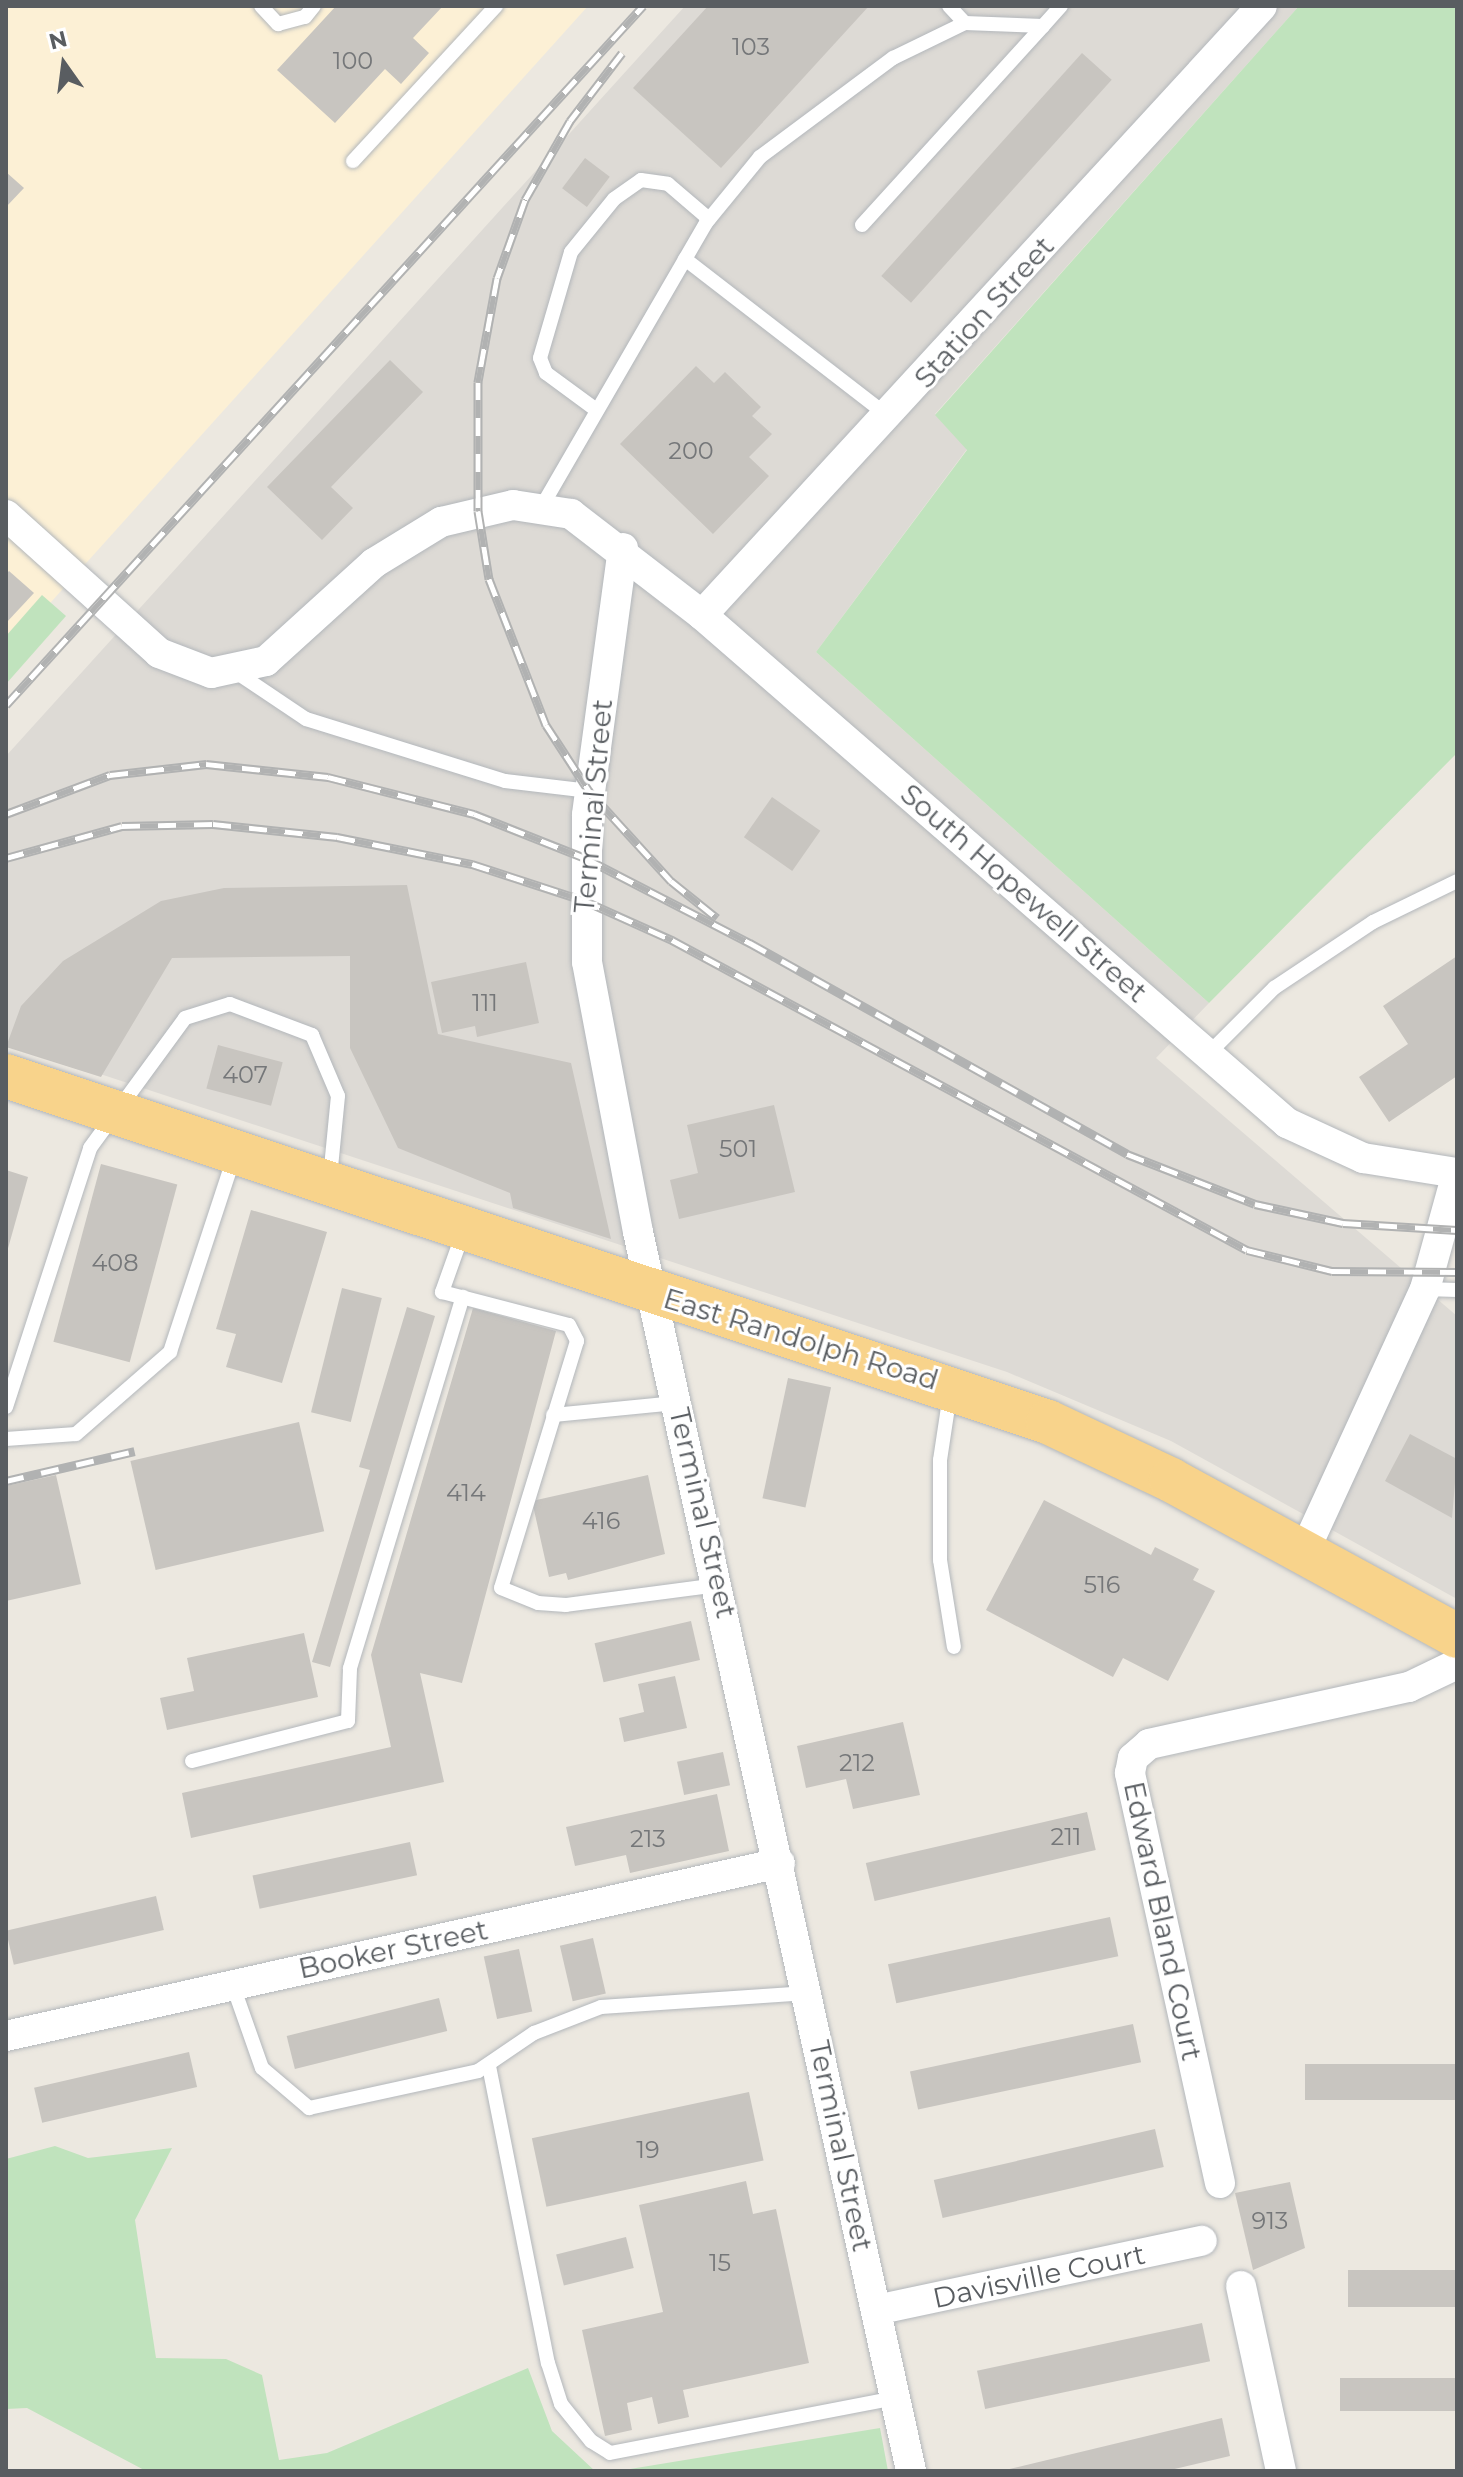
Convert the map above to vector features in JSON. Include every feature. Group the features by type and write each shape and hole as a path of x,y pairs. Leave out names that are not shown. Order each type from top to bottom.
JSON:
{"highway":[{"name":"East Randolph Road","path":"6,1076 463,1232 951,1386 1119,1454 1457,1636"},
{"name":"East Randolph Road","path":"6,1097 115,1115"}],"street":[{"name":"Station Street","path":"702,615 889,416 1262,6"},
{"name":"South Hopewell Street","path":"542,506 571,514 623,548 1287,1123 1328,1145 1417,1170 1457,1174 1425,1289 1304,1552"},
{"path":"6,515 159,653 185,668 236,672 266,661 308,629 406,540 478,511 542,506"},
{"name":"Terminal Street","path":"623,548 589,791 587,962 652,1292 720,1585 911,2471"},
{"name":"Edward Bland Court","path":"1220,2183 1130,1773 1133,1758 1149,1744 1409,1687 1457,1664"},
{"name":"Booker Street","path":"6,2036 232,1983 780,1863"},
{"name":"Davisville Court","path":"876,2310 1202,2241"},
{"path":"1241,2286 1281,2471"}],"lane":[{"path":"261,6 278,24 305,17 314,6"},
{"path":"353,161 496,6"},
{"path":"949,6 965,23"},
{"path":"862,225 1061,6"},
{"path":"542,506 595,409 709,219 760,157 893,58 965,23 1043,26"},
{"path":"595,409 546,373 540,358 571,252 614,199 641,180 668,184 709,219"},
{"path":"685,259 889,416"},
{"path":"236,672 306,719 505,781 589,791"},
{"path":"1207,1055 1274,988 1373,922 1457,881"},
{"path":"6,1407 90,1148 185,1018 230,1004 312,1035 338,1096 329,1185"},
{"path":"6,1439 76,1434 170,1352 236,1153"},
{"path":"463,1232 442,1292 569,1325 577,1341 501,1588 538,1603 566,1605 720,1585"},
{"path":"1425,1289 1457,1290"},
{"path":"192,1761 348,1721 350,1668 463,1297"},
{"path":"951,1386 940,1460 940,1560 954,1647"},
{"path":"553,1415 679,1403"},
{"path":"232,1983 262,2068 309,2108 489,2066 534,2033 601,2007 808,1993"},
{"path":"489,2066 548,2363 561,2404 591,2441 610,2453 895,2398"}],"shaded area":[{"path":"6,6 588,6 6,652"},
{"path":"685,6 1299,6 935,414 967,449 816,652 1209,1003 1156,1058 1457,1316 1457,1599 1171,1441 1007,1372 6,1043 6,756"}],"green space":[{"path":"1299,6 1457,6 1457,753 1209,1003 816,652 967,450 935,415"},
{"path":"42,595 66,616 6,684 6,636"},
{"path":"55,2146 88,2158 172,2148 135,2220 156,2358 226,2359 262,2375 279,2460 327,2453 528,2368 552,2431 595,2471 146,2471 27,2408 6,2409 6,2159"},
{"path":"880,2428 888,2471 618,2471"}],"building":[{"path":"336,6 443,6 413,38 429,53 401,84 385,69 335,123 277,70"},
{"path":"708,6 869,6 721,168 633,88"},
{"path":"1082,53 1112,80 911,303 881,276"},
{"path":"585,158 610,177 587,207 562,188"},
{"path":"6,172 24,188 6,207"},
{"path":"390,360 423,392 331,487 353,508 322,540 267,487"},
{"path":"696,366 714,383 725,372 761,407 752,416 772,434 749,457 769,476 713,534 620,444"},
{"path":"9,571 34,593 6,623 6,574"},
{"path":"772,797 820,831 792,871 744,837"},
{"path":"407,885 438,1034 571,1063 611,1239 513,1208 510,1193 398,1148 350,1048 350,956 172,958 101,1077 6,1047 21,1006 63,961 161,901 224,888"},
{"path":"1457,956 1457,1076 1389,1122 1359,1077 1408,1044 1383,1006"},
{"path":"526,962 539,1023 477,1037 475,1026 442,1033 431,982"},
{"path":"218,1045 283,1062 271,1106 206,1088"},
{"path":"774,1105 795,1192 679,1219 670,1180 698,1173 687,1125"},
{"path":"101,1164 177,1184 130,1362 53,1342"},
{"path":"6,1170 28,1177 7,1252 6,1252"},
{"path":"251,1210 327,1232 282,1383 226,1367 236,1334 216,1329"},
{"path":"342,1288 382,1298 351,1422 311,1412"},
{"path":"407,1307 435,1316 330,1667 312,1662 370,1470 359,1467"},
{"path":"473,1308 556,1331 462,1683 420,1673 444,1782 191,1838 182,1793 391,1747 371,1655"},
{"path":"788,1378 831,1387 805,1507 762,1498"},
{"path":"299,1422 324,1531 156,1570 130,1461"},
{"path":"1410,1434 1457,1459 1452,1518 1385,1481"},
{"path":"56,1475 81,1584 6,1601 6,1486"},
{"path":"648,1475 665,1554 568,1580 566,1573 549,1577 532,1501"},
{"path":"1044,1500 1151,1555 1155,1547 1199,1569 1193,1580 1215,1591 1168,1681 1123,1658 1113,1677 986,1610"},
{"path":"691,1621 700,1660 604,1682 595,1643"},
{"path":"304,1633 318,1697 167,1730 160,1698 194,1691 187,1658"},
{"path":"675,1676 687,1728 624,1742 619,1718 644,1712 638,1684"},
{"path":"903,1722 920,1795 853,1809 846,1779 806,1788 797,1746"},
{"path":"723,1752 730,1785 684,1795 677,1762"},
{"path":"717,1794 729,1851 630,1873 626,1855 575,1866 566,1827"},
{"path":"1087,1812 1096,1850 875,1901 866,1863"},
{"path":"410,1842 417,1875 260,1909 253,1875"},
{"path":"156,1896 164,1930 14,1965 6,1931"},
{"path":"1110,1917 1118,1956 896,2003 888,1964"},
{"path":"593,1938 606,1994 573,2001 560,1946"},
{"path":"519,1949 532,2012 497,2019 484,1956"},
{"path":"439,1998 447,2031 295,2069 287,2036"},
{"path":"1133,2024 1141,2062 918,2110 910,2071"},
{"path":"189,2052 197,2087 42,2123 34,2088"},
{"path":"1305,2064 1457,2064 1457,2100 1305,2100"},
{"path":"749,2092 764,2160 546,2207 532,2138"},
{"path":"1155,2129 1164,2167 943,2218 934,2180"},
{"path":"746,2181 753,2214 776,2209 809,2363 683,2390 689,2417 658,2424 652,2397 627,2403 632,2430 605,2436 582,2330 663,2312 639,2205"},
{"path":"1290,2182 1305,2248 1253,2270 1235,2193"},
{"path":"626,2237 634,2268 564,2285 556,2254"},
{"path":"1348,2270 1457,2270 1457,2307 1348,2307"},
{"path":"1202,2323 1210,2361 985,2409 977,2371"},
{"path":"1340,2378 1457,2378 1457,2411 1340,2411"},
{"path":"1222,2418 1230,2456 1166,2471 1001,2471"}],"railway":[{"path":"6,705 643,6"},
{"path":"622,53 570,121 525,200 497,278 478,382 478,511 489,579 546,725 589,791 671,881 717,918"},
{"path":"6,814 110,775 206,764 328,777 474,814 585,858 750,943 1127,1154 1255,1204 1343,1223 1457,1230"},
{"path":"6,858 122,826 213,824 337,837 472,864 583,900 672,940 1247,1250 1332,1271 1457,1272"},
{"path":"6,1481 135,1451"}]}
